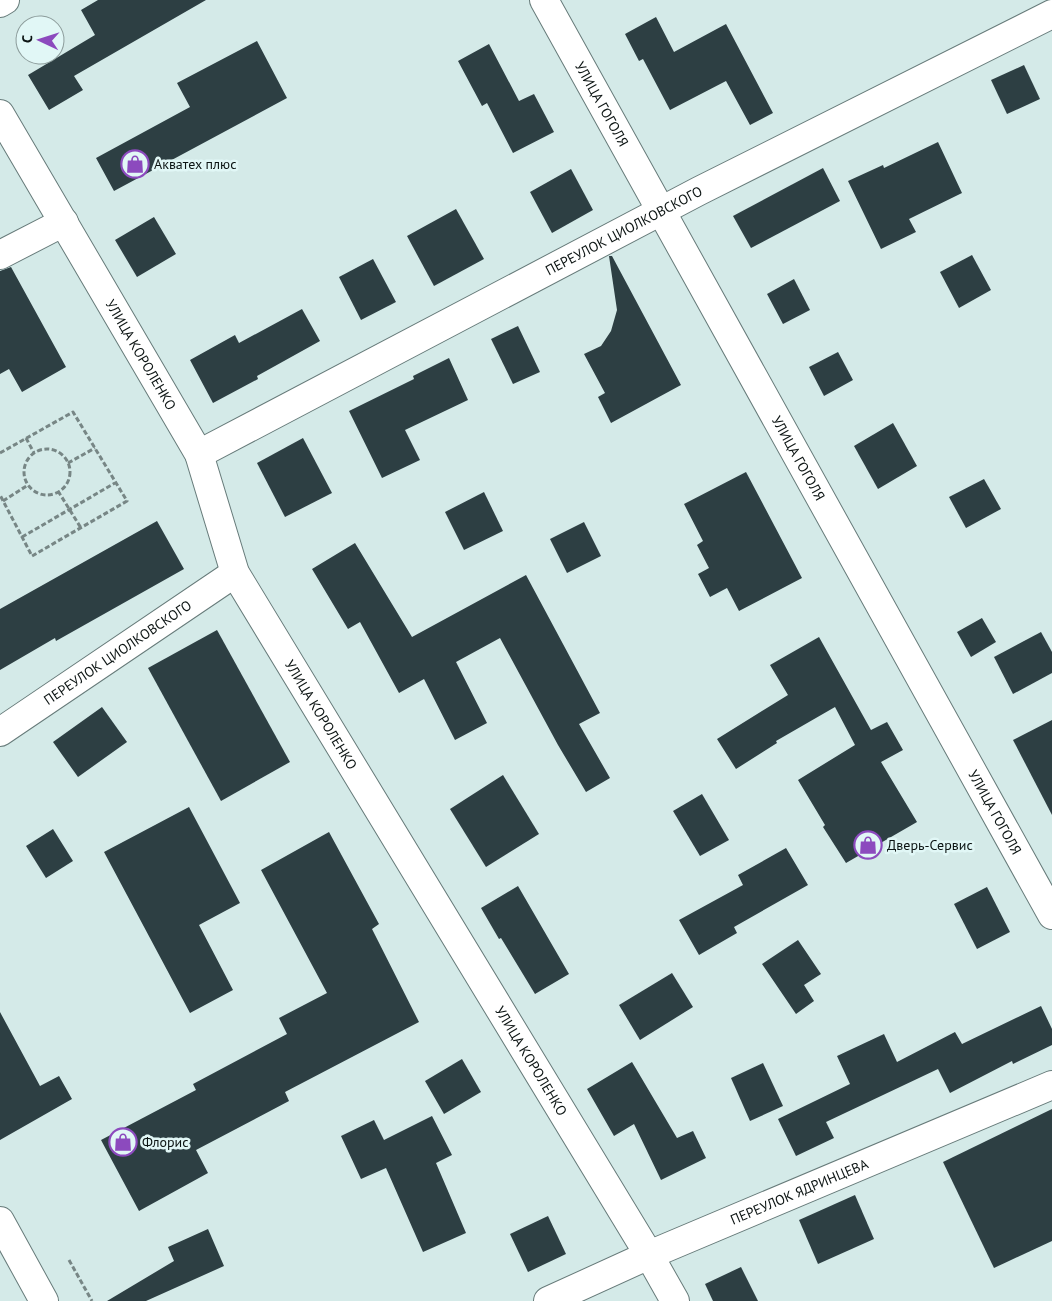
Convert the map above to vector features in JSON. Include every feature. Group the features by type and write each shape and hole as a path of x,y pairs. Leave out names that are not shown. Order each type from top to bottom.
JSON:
{"street":[{"path":"0,3 6,0"},
{"name":"УЛИЦА ГОГОЛЯ","path":"544,0 1052,915"},
{"name":"ПЕРЕУЛОК ЦИОЛКОВСКОГО","path":"199,454 660,212 1052,14"},
{"name":"УЛИЦА КОРОЛЕНКО","path":"0,114 199,454 235,573 649,1255 675,1301"},
{"path":"0,255 64,222"},
{"name":"ПЕРЕУЛОК ЦИОЛКОВСКОГО","path":"0,732 235,573"},
{"name":"ПЕРЕУЛОК ЯДРИНЦЕВА","path":"548,1301 649,1255 1052,1085"},
{"path":"0,1221 44,1301"}],"path":[{"path":"0,453 73,412 127,502 32,556 0,495"},
{"path":"26,438 34,453"},
{"path":"68,463 95,448"},
{"path":"44,449 51,449 58,452 68,463 69,478 58,492 38,493 28,485 24,476 24,469 26,462 34,453 44,449"},
{"path":"22,537 116,483"},
{"path":"3,501 28,485"},
{"path":"58,492 81,528"},
{"path":"69,1260 92,1301"}],"building":[{"path":"98,0 206,0 74,76 83,90 49,110 28,75 45,65 65,65 65,53 95,35 81,10"},
{"path":"656,17 674,52 726,24 773,113 750,125 726,81 670,110 643,59 639,61 625,34"},
{"path":"257,41 287,98 114,191 96,158 190,107 177,83"},
{"path":"489,44 519,101 534,94 554,132 513,153 487,103 482,106 458,61"},
{"path":"1024,65 1040,99 1007,114 991,80"},
{"path":"938,142 962,193 909,219 916,232 881,249 848,181 883,165 884,168"},
{"path":"823,168 840,201 751,248 733,216"},
{"path":"571,169 593,210 552,233 530,192"},
{"path":"456,209 484,259 434,286 407,236"},
{"path":"154,217 176,254 137,277 115,240"},
{"path":"972,255 991,290 959,308 940,272"},
{"path":"609,256 612,256 681,385 611,423 598,397 605,393 584,354 601,346 611,331 617,310"},
{"path":"373,259 396,302 361,320 339,277"},
{"path":"11,267 66,367 22,392 9,369 0,374 0,271"},
{"path":"794,279 810,310 783,324 767,294"},
{"path":"302,309 320,341 257,376 258,379 213,403 190,360 235,335 239,343"},
{"path":"518,326 540,372 513,384 491,339"},
{"path":"838,352 853,380 824,396 809,367"},
{"path":"449,358 468,400 405,430 420,460 382,478 349,411 414,379 413,376"},
{"path":"893,423 917,466 878,489 854,446"},
{"path":"303,438 332,493 285,517 257,463"},
{"path":"746,472 802,578 739,611 727,588 710,597 698,574 709,568 697,545 703,541 684,504"},
{"path":"984,479 1001,509 966,528 949,497"},
{"path":"484,492 503,531 464,550 445,512"},
{"path":"157,521 184,569 56,641 55,638 0,670 0,609"},
{"path":"584,522 601,556 567,573 550,539"},
{"path":"355,543 412,637 526,575 600,713 579,724 610,778 586,792 558,745 500,638 456,662 487,723 455,740 424,679 399,693 360,622 348,629 312,569"},
{"path":"982,618 996,642 971,657 957,632"},
{"path":"217,630 290,762 221,801 148,668"},
{"path":"1041,632 1052,652 1052,673 1013,694 994,657"},
{"path":"819,637 871,730 887,722 903,750 881,762 917,822 846,863 823,827 825,825 798,780 855,745 835,707 776,741 777,743 736,769 717,739 788,695 770,665"},
{"path":"102,707 127,742 78,777 53,742"},
{"path":"1052,720 1052,815 1013,740"},
{"path":"503,775 539,834 486,867 450,809"},
{"path":"702,794 729,840 700,856 673,811"},
{"path":"189,807 240,903 199,925 233,990 190,1013 104,852"},
{"path":"53,829 73,861 46,878 26,846"},
{"path":"329,832 379,924 372,929 419,1022 285,1092 289,1101 196,1150 208,1173 139,1211 101,1140 196,1090 193,1084 287,1034 279,1018 327,993 261,870"},
{"path":"786,848 808,885 734,927 737,933 699,955 679,920 743,885 738,875"},
{"path":"518,886 569,974 535,994 481,908"},
{"path":"987,887 1010,932 977,949 954,904"},
{"path":"798,940 821,974 804,985 814,1001 796,1014 762,964"},
{"path":"672,973 693,1007 640,1040 619,1005"},
{"path":"1041,1006 1052,1029 1052,1045 1013,1064 1012,1061 950,1093 938,1069 826,1122 834,1138 796,1156 778,1119 850,1084 837,1056 884,1034 897,1062 955,1032 962,1044"},
{"path":"0,1012 40,1086 59,1076 72,1099 0,1140"},
{"path":"462,1059 481,1092 444,1114 425,1081"},
{"path":"632,1062 677,1138 693,1131 706,1158 661,1180 634,1124 614,1136 587,1089"},
{"path":"763,1063 783,1106 750,1121 731,1078"},
{"path":"1052,1109 1052,1241 994,1268 943,1162"},
{"path":"432,1116 452,1155 436,1163 466,1233 423,1252 386,1168 361,1179 341,1136 374,1120 384,1140"},
{"path":"855,1195 874,1239 818,1264 799,1220"},
{"path":"548,1216 566,1254 528,1272 510,1234"},
{"path":"208,1229 224,1266 146,1301 107,1301 174,1261 168,1247"},
{"path":"741,1267 758,1301 713,1301 705,1284"}],"place":[{"name":"Акватех плюс","path":"135,164"},
{"name":"Дверь-Сервис","path":"868,845"},
{"name":"Флорис","path":"123,1142"}]}
